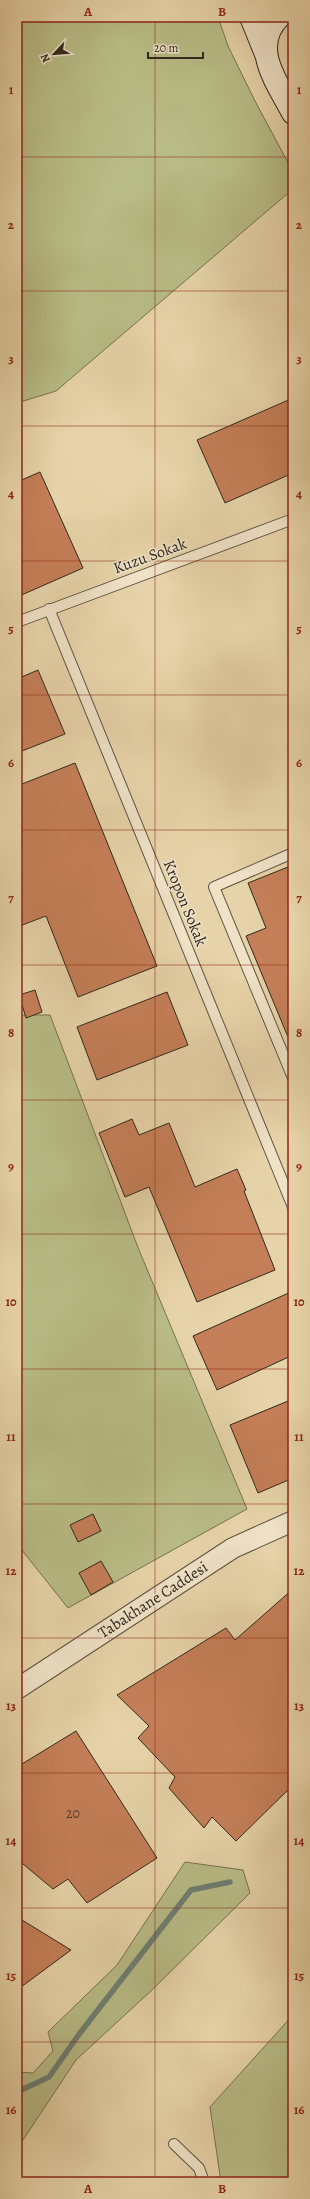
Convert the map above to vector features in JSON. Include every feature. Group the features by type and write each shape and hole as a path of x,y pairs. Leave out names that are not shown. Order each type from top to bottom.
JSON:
{"main road":[{"path":"251,17 266,54 270,71 286,91 293,113"},
{"path":"266,54 268,37 279,17"}],"street":[{"name":"Tabakhane Caddesi","path":"17,1689 233,1548 293,1521"}],"lane":[{"name":"Kuzu Sokak","path":"17,622 293,519"},
{"name":"Kropon Sokak","path":"49,609 293,1207"},
{"path":"293,853 214,887 293,1078"},
{"path":"174,2144 199,2168 204,2182"}],"green space":[{"path":"17,17 218,17 228,46 255,101 293,172 293,189 56,391 17,403"},
{"path":"293,39 293,69 290,54"},
{"path":"17,1015 50,1015 139,1250 247,1509 68,1608 17,1544"},
{"path":"185,1862 243,1870 250,1893 153,1989 76,2060 17,2149 17,2072 33,2073 53,2051 48,2032 117,1965"},
{"path":"293,2015 293,2182 221,2182 210,2107"}],"building":[{"path":"293,398 293,473 225,503 197,440"},
{"path":"40,472 83,568 17,597 17,482"},
{"path":"38,670 65,734 17,753 17,679"},
{"path":"75,763 157,966 78,997 46,916 17,927 17,786"},
{"path":"293,865 293,1049 246,936 266,928 248,883"},
{"path":"35,990 42,1012 26,1018 19,995"},
{"path":"167,992 188,1045 97,1080 77,1027"},
{"path":"132,1119 139,1135 169,1123 195,1187 237,1169 275,1270 197,1302 149,1187 125,1197 99,1133"},
{"path":"293,1291 293,1355 217,1390 193,1336"},
{"path":"293,1399 293,1478 258,1493 230,1425"},
{"path":"93,1514 101,1531 78,1542 70,1525"},
{"path":"101,1561 113,1582 91,1595 79,1573"},
{"path":"293,1589 293,1785 236,1841 212,1817 204,1828 169,1788 175,1777 138,1738 149,1726 117,1695 226,1628 235,1640"},
{"path":"76,1731 157,1858 87,1903 68,1879 53,1889 17,1859 17,1767"},
{"path":"17,1917 71,1950 17,1990"}],"waterway":[{"path":"17,2092 49,2077 80,2033 191,1890 230,1882"}]}
